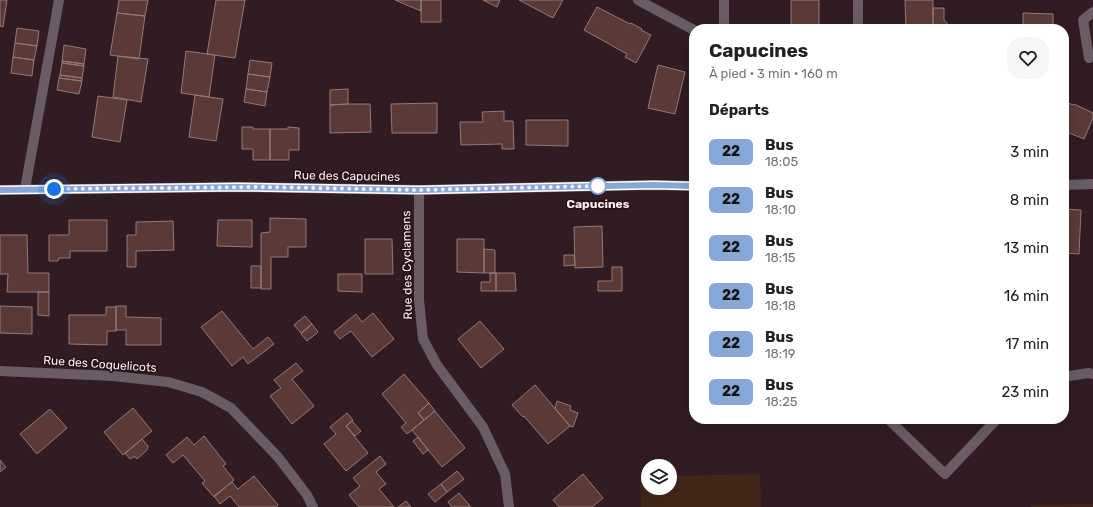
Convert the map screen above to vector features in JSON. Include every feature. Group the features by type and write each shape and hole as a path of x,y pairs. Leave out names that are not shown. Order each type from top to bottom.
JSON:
{"street":[{"path":"25,189 59,0"},
{"path":"638,0 689,27"},
{"path":"724,0 724,24"},
{"path":"858,0 858,24"},
{"path":"1089,58 1083,20 1093,12"},
{"path":"1069,185 1093,184"},
{"name":"Rue des Capucines","path":"0,190 261,187 419,190 654,185 689,186"},
{"name":"Rue des Cyclamens","path":"419,190 419,300 423,339 437,365 483,427 505,474 509,507"},
{"name":"Rue des Coquelicots","path":"0,371 113,376 168,382 202,392 231,408 278,456 307,495 313,507"},
{"path":"1069,376 1088,373 1093,374"},
{"path":"893,424 944,474 993,424"}],"shaded area":[{"path":"760,474 761,507 641,507 640,477 641,495 677,495 677,476"},
{"path":"1093,504 1093,507 1031,507 1031,505"}],"building":[{"path":"0,0 7,0 3,27 0,26"},
{"path":"119,0 148,0 145,16 117,13"},
{"path":"216,0 245,0 235,58 207,54"},
{"path":"395,0 421,0 421,11"},
{"path":"421,0 441,0 441,22 421,22"},
{"path":"483,0 500,0 497,7"},
{"path":"519,0 563,0 553,18"},
{"path":"791,0 819,0 819,24 791,24"},
{"path":"905,0 933,0 933,24 906,24"},
{"path":"597,7 630,24 631,23 651,35 636,63 625,57 627,54 584,30"},
{"path":"933,8 944,8 944,20 947,24 933,24"},
{"path":"117,13 145,16 139,59 110,55"},
{"path":"1023,13 1053,14 1053,24 1023,24"},
{"path":"17,28 39,31 37,46 15,43"},
{"path":"15,43 37,46 34,60 13,57"},
{"path":"64,45 86,49 84,64 62,61"},
{"path":"186,51 215,55 209,97 181,93"},
{"path":"118,56 148,59 141,102 113,97"},
{"path":"13,57 34,60 32,76 11,73"},
{"path":"250,60 272,63 270,77 248,74"},
{"path":"62,61 84,64 84,66 62,63"},
{"path":"62,63 84,66 82,78 60,75"},
{"path":"658,65 685,72 675,114 648,108"},
{"path":"248,74 270,77 267,92 246,89"},
{"path":"60,75 82,78 82,81 59,78"},
{"path":"59,78 82,81 79,94 57,90"},
{"path":"246,89 267,92 265,106 244,102"},
{"path":"348,89 348,104 330,105 330,90"},
{"path":"195,95 223,99 216,141 189,137"},
{"path":"98,96 127,100 120,142 92,137"},
{"path":"437,103 437,133 392,133 391,104"},
{"path":"1069,103 1093,113 1093,118 1084,139 1069,133"},
{"path":"370,104 371,132 330,133 330,105"},
{"path":"504,111 504,121 513,121 514,149 502,149 502,144 461,145 460,122 483,122 482,112"},
{"path":"526,120 568,120 568,146 526,145"},
{"path":"242,127 253,127 253,129 270,129 270,160 253,160 253,149 242,149"},
{"path":"288,127 299,128 299,150 289,150 289,160 270,160 270,129 288,129"},
{"path":"1069,209 1081,210 1079,254 1069,253"},
{"path":"270,218 306,219 306,247 288,247 288,257 271,257 271,289 261,289 261,233 270,232"},
{"path":"69,220 107,220 107,251 70,251 70,258 59,258 58,261 49,261 49,235 69,235"},
{"path":"218,220 252,220 252,247 217,246"},
{"path":"173,221 174,250 136,251 136,267 127,267 127,235 136,235 136,222"},
{"path":"602,226 603,267 575,268 574,227"},
{"path":"0,235 27,235 28,273 49,273 49,292 7,292 8,274 0,274"},
{"path":"365,239 392,239 393,274 365,274"},
{"path":"457,239 484,239 484,273 457,272"},
{"path":"484,249 495,250 495,273 484,273"},
{"path":"564,255 574,255 575,265 564,266"},
{"path":"251,266 261,266 261,288 251,288"},
{"path":"612,267 622,267 622,291 598,291 598,281 612,281"},
{"path":"490,273 496,273 496,291 481,291 481,282 490,282"},
{"path":"496,273 515,273 516,291 496,291"},
{"path":"338,274 362,274 362,292 338,291"},
{"path":"38,292 49,292 49,316 38,315"},
{"path":"0,306 32,307 32,334 0,333"},
{"path":"116,306 126,306 126,317 161,318 161,345 126,345 126,330 116,330"},
{"path":"106,307 116,307 116,331 107,331 107,345 69,344 69,315 106,315"},
{"path":"222,311 253,349 268,337 274,344 248,364 243,357 232,366 201,327"},
{"path":"373,313 394,339 372,357 351,331 340,339 334,332 356,314 362,322"},
{"path":"305,316 312,324 301,333 294,325"},
{"path":"480,321 504,349 481,368 458,339"},
{"path":"312,324 318,332 307,341 301,334"},
{"path":"296,363 303,371 292,379 314,406 292,424 270,396 281,388 274,380"},
{"path":"404,374 429,403 418,413 424,420 407,434 401,427 406,423 382,394"},
{"path":"535,385 570,426 548,444 524,416 523,417 512,405"},
{"path":"557,401 571,406 570,410 578,413 573,427 570,426 555,409"},
{"path":"429,403 435,411 424,420 418,413"},
{"path":"133,408 152,431 123,455 104,432"},
{"path":"50,409 67,428 37,454 20,434"},
{"path":"435,411 465,448 442,467 412,430"},
{"path":"347,413 353,420 346,426 368,453 346,471 324,444 336,434 330,427"},
{"path":"352,421 361,431 355,436 346,426"},
{"path":"204,436 226,464 223,466 234,480 214,497 202,483 205,481 183,455 173,463 166,455 187,437 194,445"},
{"path":"418,437 428,450 423,454 413,441"},
{"path":"142,439 148,446 147,450 137,459 136,457 133,457 130,459 125,453"},
{"path":"380,456 386,464 376,472 386,484 379,489 394,507 359,507 349,495 360,486 353,478"},
{"path":"0,460 6,467 0,472"},
{"path":"457,471 464,479 447,492 441,484"},
{"path":"583,474 603,498 592,507 559,507 553,500"},
{"path":"254,476 278,505 276,507 239,507 230,496 220,504 214,496 232,482 238,489"},
{"path":"441,484 447,492 435,502 428,494"},
{"path":"459,493 471,507 452,507 448,502"},
{"path":"406,501 411,507 398,507"}],"bus line":[{"name":"22","path":"0,190 239,187 419,190 654,185 689,186"}],"place":[{"name":"Capucines","path":"598,186"}],"route":[{"path":"54,189 261,187 419,190 598,186"}]}
